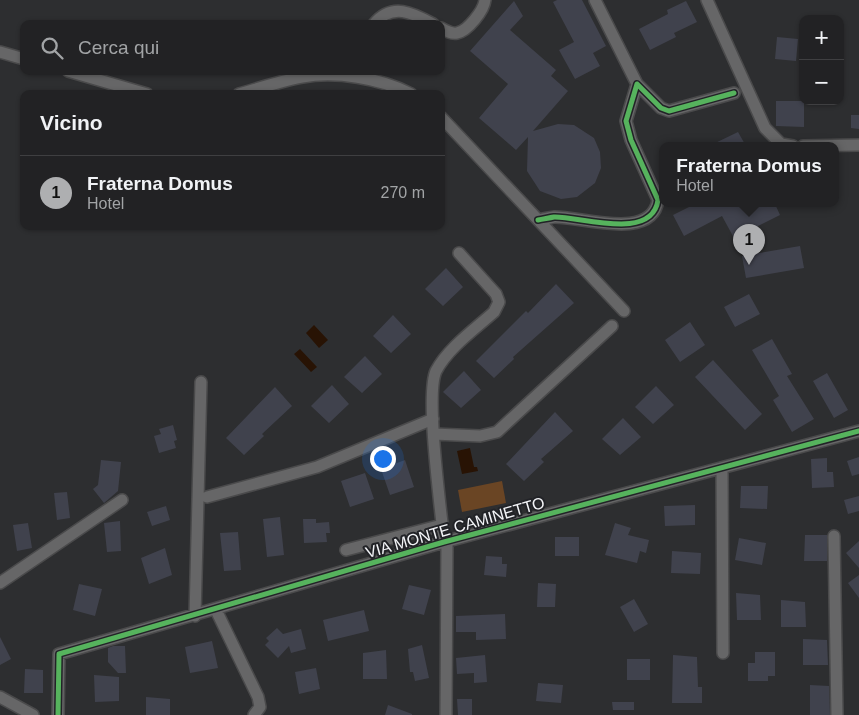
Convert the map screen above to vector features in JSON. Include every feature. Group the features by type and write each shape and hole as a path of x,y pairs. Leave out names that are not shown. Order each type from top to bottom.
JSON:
{"street":[{"path":"445,30 453,33 461,31 482,8 484,0"},
{"path":"595,0 638,84 660,108 669,111 734,93"},
{"path":"707,0 765,128 779,142"},
{"path":"378,20 383,15 401,10 415,14 426,20"},
{"path":"0,52 20,58"},
{"path":"82,75 134,90"},
{"path":"254,90 303,77 354,75 401,90"},
{"path":"538,220 554,217 624,225 645,220 656,209 658,200 631,140 626,121 638,84"},
{"path":"445,121 624,311"},
{"path":"839,145 859,145"},
{"path":"446,715 445,541 434,434 433,380 438,369 452,350 494,312 499,302 496,294 459,253"},
{"path":"434,434 480,436 497,432 612,326"},
{"path":"195,616 201,382"},
{"path":"206,497 317,466 433,419"},
{"name":"VIA MONTE CAMINETTO","path":"58,715 59,654 216,610 445,541 859,432"},
{"path":"722,468 723,653"},
{"path":"0,584 122,500"},
{"path":"346,550 442,525"},
{"path":"834,536 837,715"},
{"path":"216,610 256,692 260,704 254,715"},
{"path":"0,697 32,715"}],"shaded area":[{"path":"314,325 328,340 319,348 306,333"},
{"path":"300,349 317,367 311,372 294,354"},
{"path":"470,448 474,467 477,467 478,471 462,474 457,451"},
{"path":"502,481 506,503 462,512 458,490"}],"building":[{"path":"557,0 582,0 606,46 593,53 600,66 575,79 559,50 574,42 553,2"},
{"path":"514,1 523,16 510,30 556,70 551,76 568,91 533,131 558,124 574,125 594,138 600,152 601,168 595,183 577,197 561,199 540,191 527,171 528,137 516,150 479,118 508,84 470,51"},
{"path":"686,1 697,22 674,33 676,37 650,50 639,29 668,14 667,10"},
{"path":"777,37 798,39 796,61 775,59"},
{"path":"776,101 799,101 799,105 804,105 804,127 776,126"},
{"path":"851,115 859,115 859,129 851,128"},
{"path":"738,132 744,142 717,142"},
{"path":"689,207 776,207 780,215 734,238 722,216 684,236 673,215"},
{"path":"800,246 804,268 746,278 742,256"},
{"path":"446,268 463,287 443,306 425,289"},
{"path":"556,284 574,303 513,357 514,359 494,378 476,361"},
{"path":"749,294 760,314 735,327 724,307"},
{"path":"393,315 411,334 391,353 373,336"},
{"path":"690,322 705,345 680,362 665,340"},
{"path":"772,339 792,374 787,376 814,419 792,432 773,400 779,396 752,350"},
{"path":"365,356 382,374 362,393 344,377"},
{"path":"713,360 762,414 745,430 695,377"},
{"path":"464,371 481,390 461,408 443,392"},
{"path":"827,373 848,410 834,418 813,381"},
{"path":"332,385 349,404 329,423 311,406"},
{"path":"656,386 674,405 653,424 635,407"},
{"path":"275,387 292,406 262,434 264,436 244,455 226,438"},
{"path":"555,412 573,431 541,459 544,462 524,481 506,464"},
{"path":"623,418 641,437 620,455 602,439"},
{"path":"173,425 177,440 174,441 176,448 159,453 154,436 161,434 159,429"},
{"path":"859,457 859,474 852,476 847,461"},
{"path":"827,458 827,472 833,472 834,487 812,488 811,459"},
{"path":"101,460 121,462 118,491 104,503 93,489 98,485"},
{"path":"405,460 414,487 390,495 381,469"},
{"path":"365,473 374,499 350,507 341,481"},
{"path":"741,486 768,486 767,509 740,508"},
{"path":"67,492 70,518 57,520 54,493"},
{"path":"859,496 859,511 848,514 844,500"},
{"path":"695,505 695,525 665,526 664,506"},
{"path":"166,506 170,520 152,526 147,512"},
{"path":"280,517 284,555 267,557 263,519"},
{"path":"303,519 316,519 316,523 329,522 330,533 326,533 327,542 304,543"},
{"path":"120,521 121,551 107,552 104,523"},
{"path":"28,523 32,548 17,551 13,525"},
{"path":"615,523 631,528 628,535 649,540 646,553 640,551 637,563 605,555"},
{"path":"238,532 241,570 224,571 220,533"},
{"path":"805,535 827,535 827,561 804,561"},
{"path":"555,537 579,537 579,556 555,556"},
{"path":"739,538 766,543 762,565 735,560"},
{"path":"859,541 859,568 846,553"},
{"path":"165,548 172,575 149,584 141,558"},
{"path":"672,551 701,553 700,574 671,573"},
{"path":"486,556 502,557 502,564 507,564 506,577 484,575"},
{"path":"859,575 859,598 848,583"},
{"path":"538,583 556,584 555,607 537,607"},
{"path":"79,584 102,589 95,616 73,610"},
{"path":"409,585 431,590 424,615 402,609"},
{"path":"736,593 760,595 761,620 737,620"},
{"path":"634,599 648,624 634,632 620,607"},
{"path":"781,600 805,602 806,627 781,627"},
{"path":"364,610 369,631 328,641 323,620"},
{"path":"505,614 506,639 476,640 476,632 456,632 456,616"},
{"path":"277,628 283,634 301,629 306,649 291,653 289,646 278,658 265,645 269,641 266,638"},
{"path":"0,637 11,659 0,665"},
{"path":"803,639 827,640 828,665 803,665"},
{"path":"212,641 218,668 190,673 185,647"},
{"path":"422,645 429,678 415,681 413,672 410,672 408,649"},
{"path":"125,646 126,673 118,673 108,662 108,648"},
{"path":"386,650 387,679 363,679 363,653"},
{"path":"755,652 775,652 775,676 768,676 768,681 748,681 748,663 755,663"},
{"path":"485,655 487,682 474,683 474,673 457,674 456,658"},
{"path":"673,655 697,657 698,687 702,687 702,703 672,703"},
{"path":"627,659 650,659 650,680 627,680"},
{"path":"316,668 320,689 299,694 295,672"},
{"path":"25,669 43,670 43,693 24,693"},
{"path":"94,675 119,677 119,701 95,702"},
{"path":"538,683 563,685 561,703 536,701"},
{"path":"810,685 829,686 830,715 810,715"},
{"path":"146,697 170,699 170,715 146,715"},
{"path":"457,699 472,699 472,715 458,715"},
{"path":"612,702 634,702 634,710 613,710"},
{"path":"388,705 412,714 412,715 385,715"}],"cycle path":[{"path":"538,220 554,217 629,224 643,220 653,213 658,200 631,140 626,121 637,84 661,108 669,111 734,93"},
{"path":"58,715 59,654 444,542 859,431"}],"place":[{"name":"Fraterna Domus","path":"749,265"}]}
